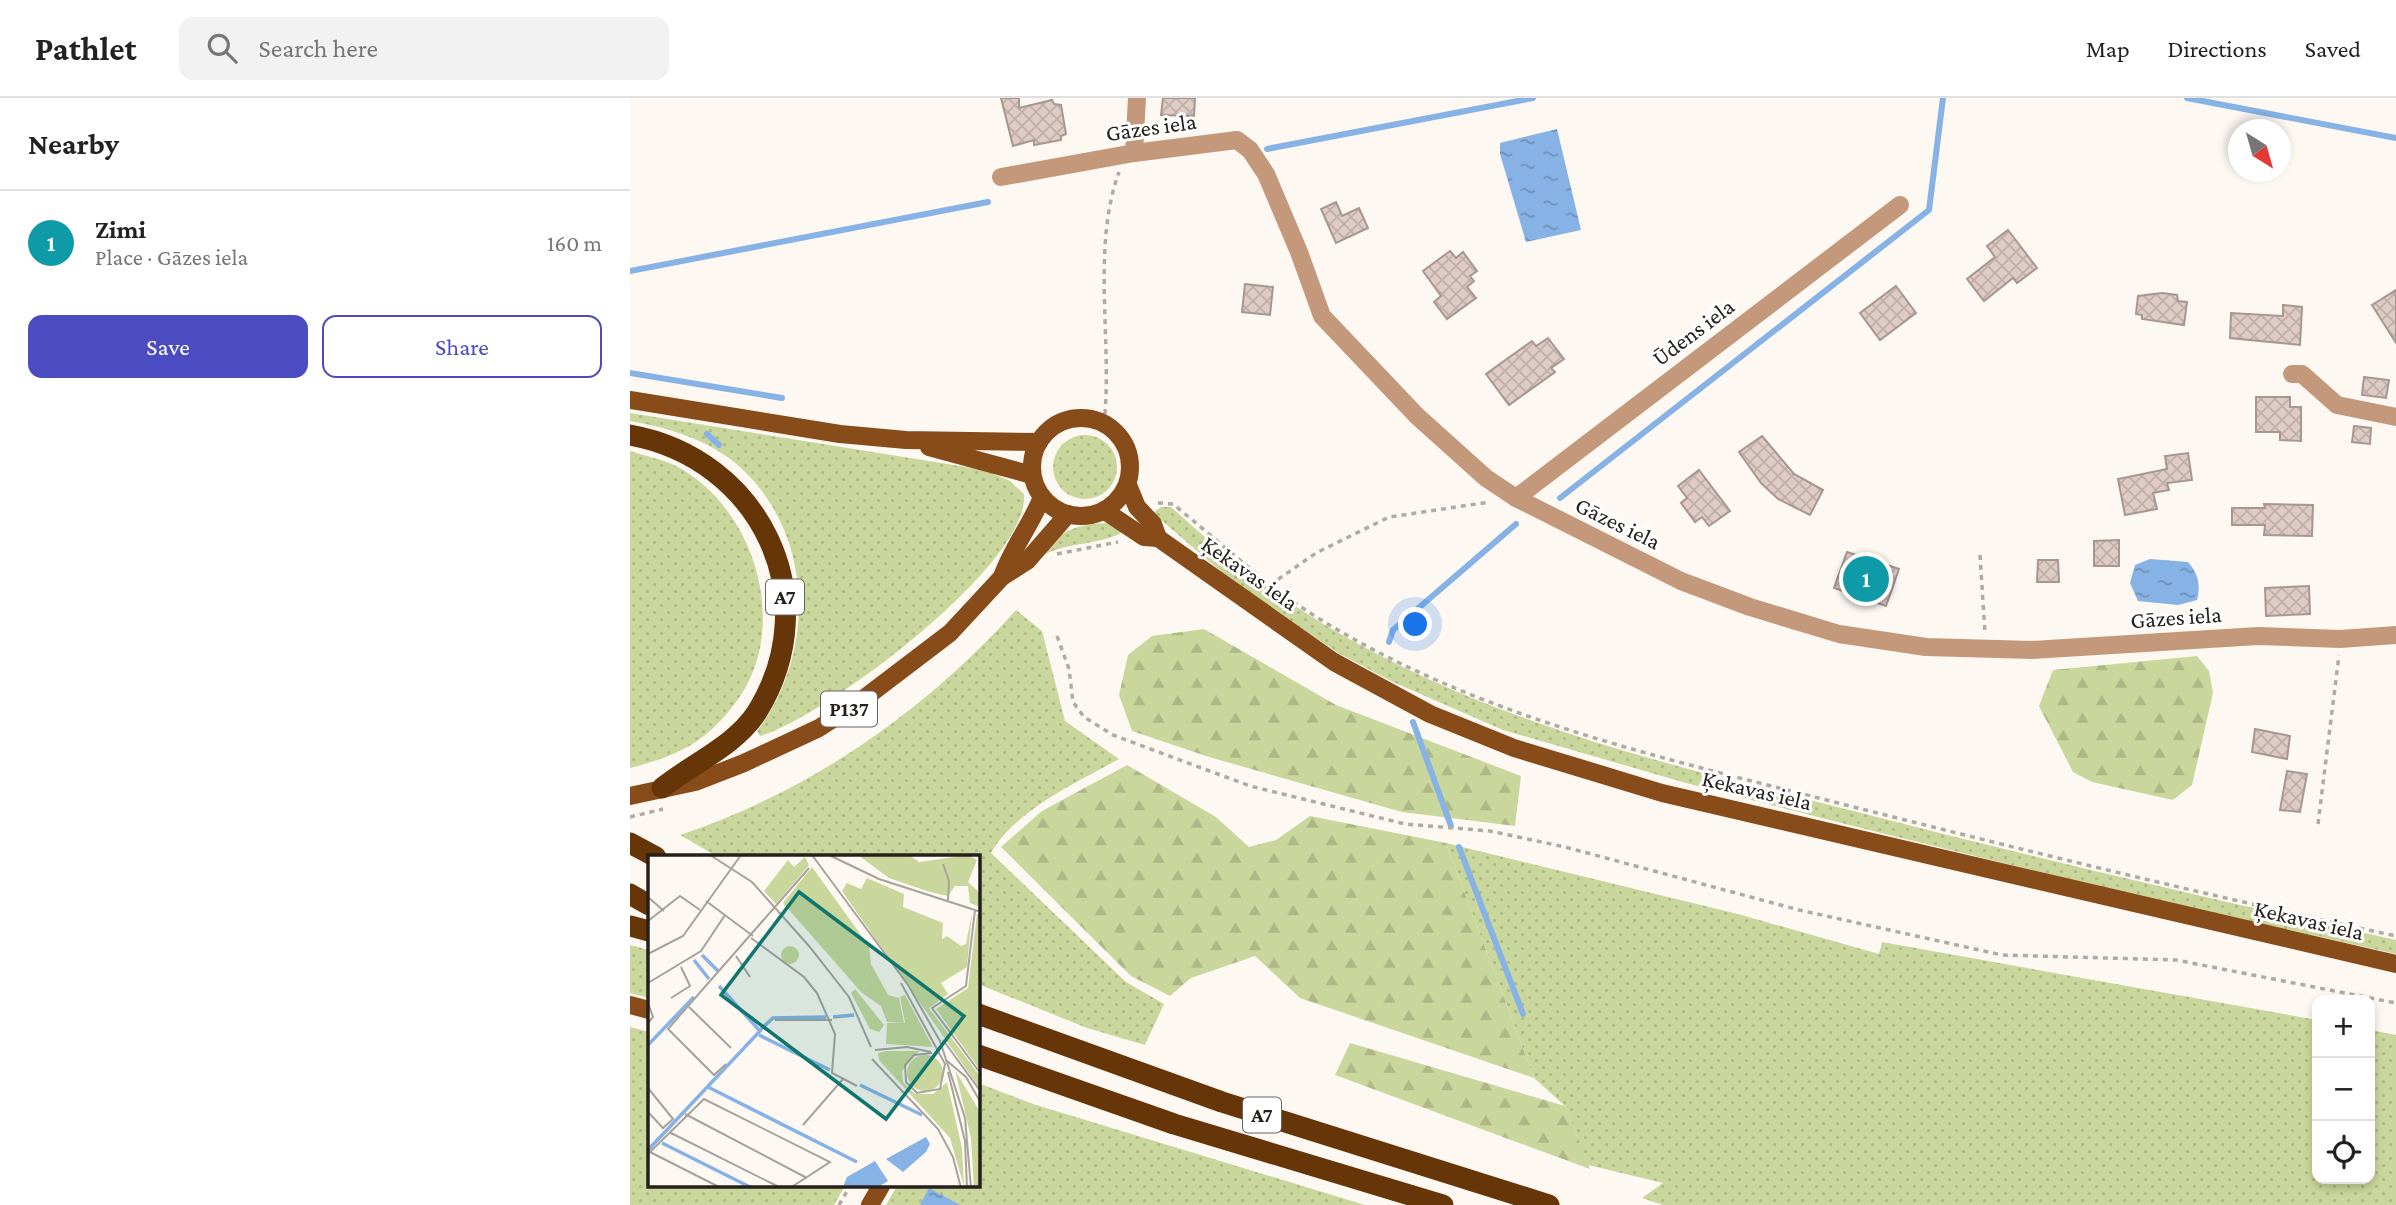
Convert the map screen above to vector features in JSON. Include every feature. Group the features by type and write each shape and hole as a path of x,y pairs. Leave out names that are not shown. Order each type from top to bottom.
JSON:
{"highway":[{"name":"A7","path":"630,435 691,454 729,482 750,505 761,523 785,591 786,626 780,659 756,714 715,752 662,788"},
{"path":"630,843 652,855"},
{"path":"630,894 648,904"},
{"path":"630,926 648,930"},
{"name":"A7","path":"980,1015 1222,1102 1549,1205"},
{"name":"A7","path":"986,1058 1174,1124 1443,1205"}],"main road":[{"path":"630,400 840,434 905,440 1039,442"},
{"path":"1104,424 1078,417 1061,421 1047,431 1039,442 1032,462 1032,475 1042,497 1068,514 1085,516 1105,511 1115,504 1128,485"},
{"name":"Ķekavas iela","path":"1104,424 1123,439 1129,455 1128,485 1137,507 1153,524 1158,538"},
{"path":"905,440 1032,475"},
{"name":"P137","path":"1002,576 1010,554 1032,522 1042,497"},
{"name":"Ķekavas iela","path":"1105,511 1144,537 1158,538 1334,662 1430,714 1514,748 1662,793 2396,964"},
{"name":"P137","path":"630,796 695,782 819,728 897,677 950,633 1002,576 1027,561 1068,514"},
{"path":"630,1005 648,1010"},
{"path":"870,1205 880,1188"}],"street":[{"path":"1130,153 1137,98"},
{"name":"Gāzes iela","path":"1001,177 1130,153 1237,140 1250,150 1266,174 1322,316 1418,416 1486,478 1516,498 1681,582 1750,607 1839,634 1926,647 2032,650 2258,636 2340,639 2396,635"},
{"name":"Ūdens iela","path":"1516,498 1900,205"},
{"path":"2292,374 2302,374 2337,405 2396,417"}],"path":[{"path":"1104,424 1108,388 1105,290 1110,198 1130,153"},
{"path":"1270,585 1316,553 1389,517 1516,498"},
{"path":"1150,508 1158,503 1173,504 1270,585 1319,619 1401,663 1485,701 1612,745 2032,851 2396,936"},
{"path":"1980,555 1986,649"},
{"path":"1057,636 1069,669 1073,702 1084,717 1113,735 1250,786 1405,824 1490,831 1565,847 1800,910 2002,955 2176,960 2396,1003"},
{"path":"2318,824 2340,639"},
{"path":"630,817 656,811"},
{"path":"839,1205 849,1188"}],"green space":[{"path":"630,413 985,470 1010,481 1024,494 1017,523 995,558 960,596 919,634 874,670 829,700 790,723 760,736 757,731 777,699 791,663 798,626 798,588 792,552 778,517 757,485 729,458 706,444 681,434 630,421"},
{"path":"1079,435 1091,435 1108,444 1115,455 1115,479 1108,490 1091,499 1079,499 1067,494 1058,485 1053,473 1053,461 1058,449 1067,440"},
{"path":"630,451 676,466 704,485 727,510 744,539 757,572 762,606 761,640 753,672 725,716 702,738 689,746 630,768"},
{"path":"1161,507 1171,507 1220,551 1259,581 1341,634 1412,671 1485,703 1560,730 1713,776 2132,880 2396,940 2396,954 2146,898 1869,830 1686,783 1503,730 1393,682 1338,653 1239,587 1153,513"},
{"path":"1107,523 1123,532 1045,554 1063,533 1088,525"},
{"path":"1016,610 1042,631 1065,721 1119,759 1031,810 1015,823 991,853 1126,982 1164,1004 1145,1045 1087,1028 980,985 980,855 715,855 680,835 775,796 820,771 904,714 981,647"},
{"path":"1204,629 1336,705 1521,776 1515,826 1402,812 1209,757 1132,731 1119,695 1128,655 1152,636"},
{"path":"2197,656 2209,671 2213,693 2192,785 2173,800 2092,782 2073,772 2039,706 2053,670"},
{"path":"1127,765 1216,817 1249,847 1276,840 1310,816 1446,843 1534,1078 1300,998 1255,956 1191,978 1170,996 1131,976 1001,847 1042,811"},
{"path":"1446,843 1738,914 1879,954 1882,942 2312,1019 2312,1184 2375,1184 2375,1031 2396,1035 2396,1205 1663,1205 1642,1198 1663,1183 1588,1165 1565,1106 1534,1078"},
{"path":"630,945 648,950 648,998 630,993"},
{"path":"630,1027 648,1032 648,1188 844,1188 834,1205 630,1205"},
{"path":"1350,1043 1565,1106 1590,1169 1335,1075"},
{"path":"980,1084 1033,1104 1365,1205 886,1205 896,1188 980,1188"}],"water":[{"path":"1557,129 1581,230 1526,242 1500,154 1500,143"},
{"path":"2150,559 2188,562 2198,580 2197,600 2178,605 2138,601 2130,583 2135,565"},
{"path":"929,1188 960,1205 920,1205"}],"building":[{"path":"1001,98 1019,98 1019,108 1052,100 1054,104 1061,105 1066,134 1061,136 1061,140 1034,145 1034,140 1013,146"},
{"path":"1163,98 1195,98 1194,116 1161,115"},
{"path":"1336,202 1342,216 1359,208 1368,228 1336,243 1321,209"},
{"path":"2008,230 2037,268 2017,283 2013,278 1984,301 1967,279 1995,257 1987,246"},
{"path":"1450,251 1456,258 1463,252 1477,271 1470,276 1474,281 1467,287 1476,298 1447,319 1434,302 1441,296 1423,271"},
{"path":"1245,284 1273,287 1270,315 1242,312"},
{"path":"1896,286 1916,313 1880,340 1860,313"},
{"path":"2396,290 2396,343 2372,305"},
{"path":"2162,293 2177,295 2178,301 2187,302 2184,325 2142,319 2142,315 2136,314 2138,296"},
{"path":"2283,305 2302,307 2300,345 2230,338 2231,313 2283,316"},
{"path":"1548,338 1564,359 1551,368 1555,372 1509,405 1486,374 1532,341 1536,346"},
{"path":"2364,377 2389,380 2386,398 2362,395"},
{"path":"2256,397 2290,397 2290,407 2301,407 2301,441 2280,440 2280,432 2256,432"},
{"path":"2354,426 2371,428 2370,444 2352,442"},
{"path":"1762,436 1794,474 1823,490 1810,515 1778,499 1761,483 1739,452"},
{"path":"2188,453 2192,480 2167,483 2169,490 2153,493 2157,509 2125,515 2118,479 2167,469 2165,456"},
{"path":"1699,470 1730,511 1709,526 1702,517 1695,522 1681,503 1687,498 1678,486"},
{"path":"2264,504 2313,505 2312,536 2264,535 2265,525 2232,525 2232,508 2265,508"},
{"path":"2119,540 2119,566 2094,566 2094,541"},
{"path":"1847,552 1899,569 1886,606 1834,588"},
{"path":"2038,560 2058,560 2059,582 2037,582"},
{"path":"2309,586 2310,614 2266,616 2265,588"},
{"path":"2255,729 2290,736 2287,759 2252,752"},
{"path":"2287,771 2307,774 2300,812 2280,810"}],"waterway":[{"path":"1267,149 1533,98"},
{"path":"1560,498 1929,210 1943,98"},
{"path":"2187,98 2396,138"},
{"path":"630,271 988,202"},
{"path":"630,373 782,398"},
{"path":"707,434 719,445"},
{"path":"1389,642 1393,630 1516,524"},
{"path":"1413,722 1451,826"},
{"path":"1459,847 1523,1014"}],"place":[{"name":"Zimi","path":"1866,579"}]}
